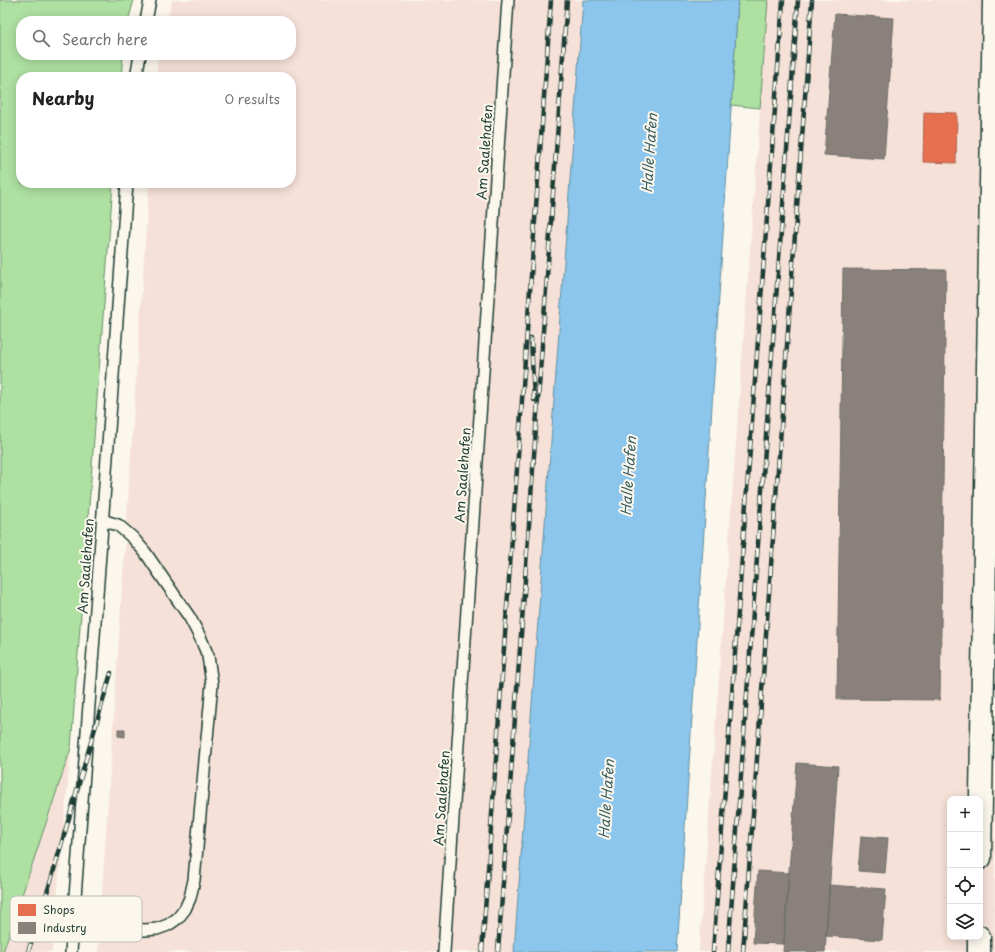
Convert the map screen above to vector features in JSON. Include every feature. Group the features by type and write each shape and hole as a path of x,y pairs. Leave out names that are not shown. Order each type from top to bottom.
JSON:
{"street":[{"path":"980,832 994,0"},
{"path":"978,952 979,940"}],"lane":[{"path":"147,16 150,0"},
{"name":"Am Saalehafen","path":"444,952 508,0"},
{"path":"137,72 139,60"},
{"name":"Am Saalehafen","path":"75,896 127,188"},
{"path":"102,520 118,524 133,538 190,618 201,638 208,656 212,684 194,880 190,898 185,909 178,918 168,925 157,929 142,930"},
{"name":"Am Saalehafen","path":"71,952 72,942"}],"shaded area":[{"path":"172,0 583,0 514,952 98,952 99,942 142,942 142,896 102,896 149,188 296,188 296,72 156,72 158,60 296,60 296,16 168,16"},
{"path":"768,0 995,0 995,952 699,952"},
{"path":"71,748 57,896 22,896"},
{"path":"10,931 10,942 53,942 52,952 3,952"}],"green space":[{"path":"0,0 134,0 129,16 16,16 16,60 123,60 121,72 16,72 16,188 113,188 71,748 22,896 10,896 10,931 3,952 0,952"},
{"path":"738,0 768,0 760,108 731,105"}],"water":[{"name":"Halle Hafen","path":"583,0 738,0 677,952 514,952"}],"building: Shops":[{"path":"924,112 957,113 956,163 923,162"}],"building: Industry":[{"path":"835,14 894,18 884,159 824,155"},
{"path":"843,269 946,270 940,700 837,699"},
{"path":"118,729 125,729 125,737 118,736"},
{"path":"797,763 838,766 825,952 783,952"},
{"path":"861,836 888,838 885,873 858,871"},
{"path":"758,871 789,873 784,944 753,943"},
{"path":"829,885 886,889 882,940 826,936"}],"railway":[{"path":"482,952 551,0"},
{"path":"498,952 567,0"},
{"path":"713,952 783,0"},
{"path":"728,952 798,0"},
{"path":"743,952 812,0"},
{"path":"531,338 534,400"},
{"path":"46,896 111,673"},
{"path":"28,952 31,942"}]}
